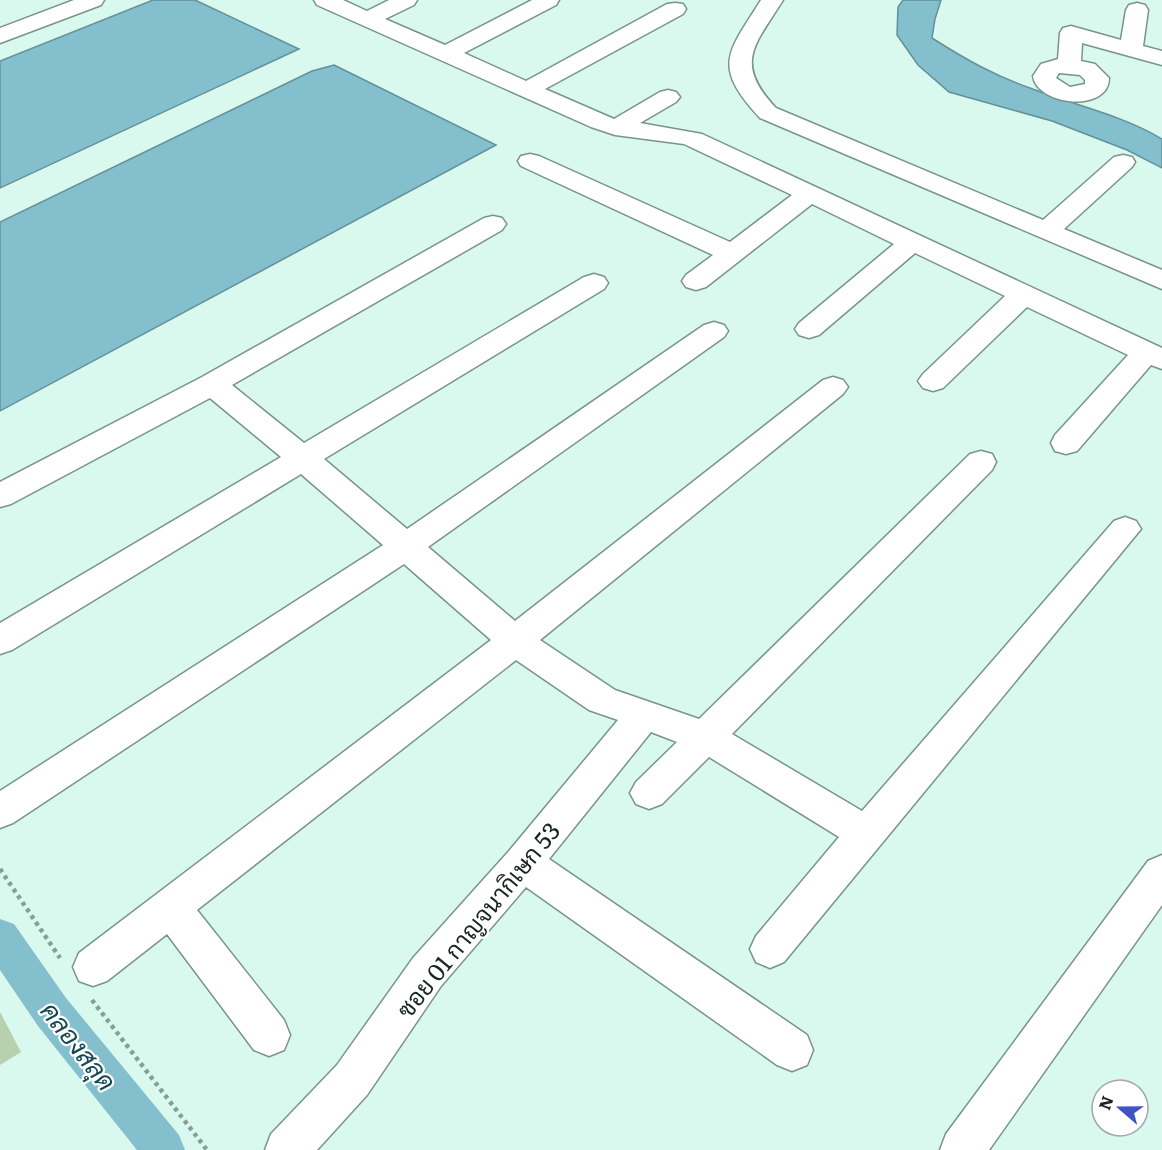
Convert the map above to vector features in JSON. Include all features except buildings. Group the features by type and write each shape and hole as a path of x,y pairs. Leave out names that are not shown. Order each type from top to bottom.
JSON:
{"street":[{"path":"0,15 36,0"},
{"path":"0,36 93,0"},
{"path":"325,0 615,128 667,133 693,139 1154,356 1066,443"},
{"path":"367,19 406,0"},
{"path":"446,54 548,0"},
{"path":"772,0 756,25 739,62 742,75 754,100 768,113 1162,280"},
{"path":"526,90 675,9"},
{"path":"1131,49 1137,10"},
{"path":"1069,65 1071,33 1162,58"},
{"path":"615,128 668,97"},
{"path":"530,161 731,253"},
{"path":"1046,231 1124,162"},
{"path":"696,281 808,195"},
{"path":"0,496 212,384 493,224"},
{"path":"809,329 912,242"},
{"path":"0,640 594,283"},
{"path":"933,381 1024,294"},
{"path":"0,811 404,548 714,331"},
{"path":"212,384 303,458 404,548 515,641 602,700 704,736 866,833"},
{"path":"81,974 171,908 515,641 833,387"},
{"path":"649,793 981,462"},
{"path":"770,949 1125,529"},
{"name":"ซอย 01 กาญจนากิเษก 53","path":"286,1150 352,1080 426,972 523,863 643,716"},
{"path":"523,863 792,1050"},
{"path":"962,1150 1162,873"},
{"path":"171,908 269,1035"}],"path":[{"path":"0,869 81,974 207,1150"}],"green space":[{"path":"0,1012 21,1052 0,1065"}],"water":[{"path":"153,0 195,0 299,49 0,188 0,61"},
{"path":"903,0 941,0 932,38 980,66 1017,83 1131,123 1162,139 1162,168 1127,150 1052,121 949,92 918,65 897,35 898,7"},
{"path":"334,65 496,145 0,411 0,222 312,71"}],"waterway":[{"name":"คลองสลุด","path":"0,937 52,1012 164,1150"}]}
